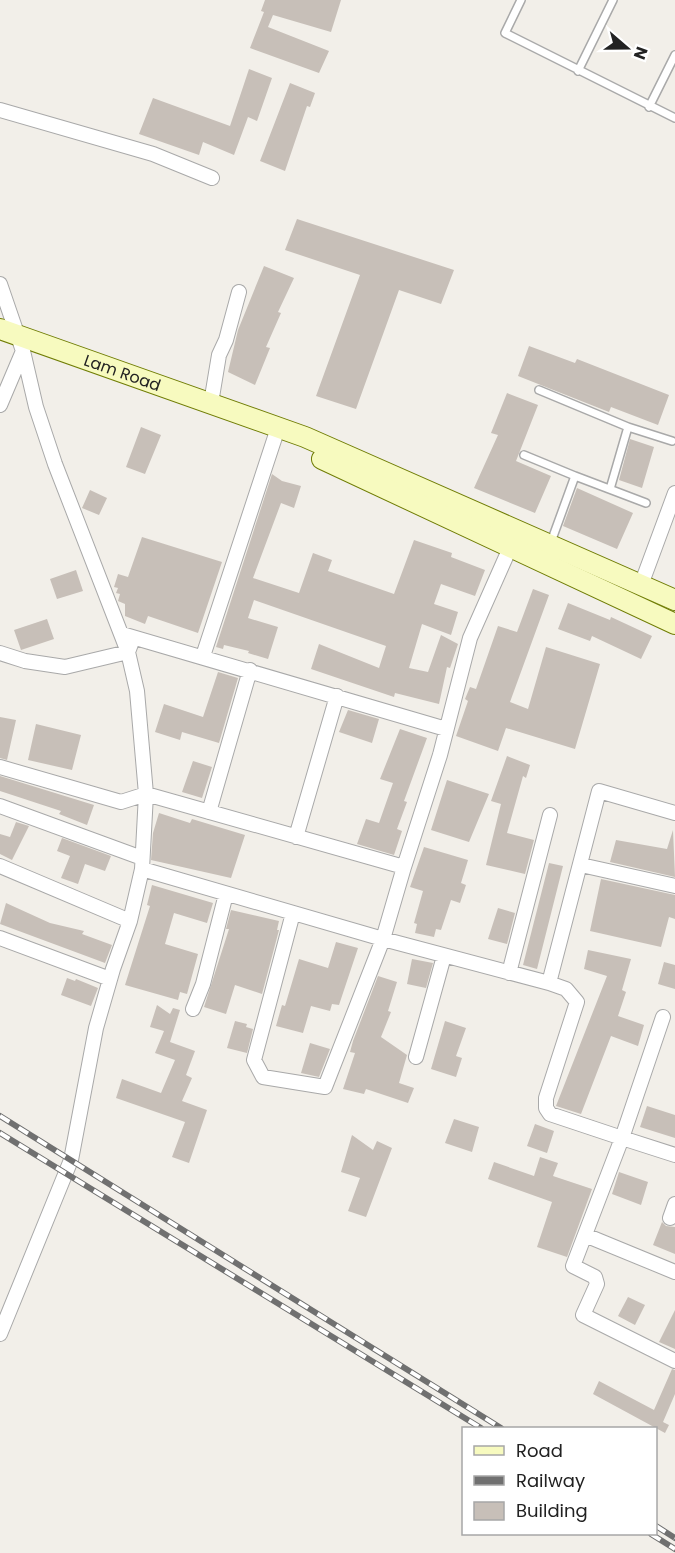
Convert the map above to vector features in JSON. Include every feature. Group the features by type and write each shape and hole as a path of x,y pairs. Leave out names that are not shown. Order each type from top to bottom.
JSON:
{"main road":[{"name":"Lam Road","path":"0,329 21,344 247,416"},
{"path":"247,416 297,447 514,539 550,545 675,600"},
{"path":"247,416 305,437 514,539 675,624"}],"street":[{"path":"0,110 153,154 212,178"},
{"path":"0,284 21,344 36,407 56,464 128,635 128,652 137,691 146,794 142,864 130,921 96,1028 71,1160 0,1334"},
{"path":"211,403 219,355 226,340 239,292"},
{"path":"0,405 21,344"},
{"path":"203,656 276,434"},
{"path":"641,585 675,493"},
{"path":"293,913 254,1060 263,1077 325,1087 383,939 446,729 470,638 514,539"},
{"path":"128,635 446,729"},
{"path":"0,653 25,661 65,667 128,652"},
{"path":"209,812 250,670"},
{"path":"296,837 337,696"},
{"path":"0,767 121,802 146,794 404,867"},
{"path":"549,983 599,791 675,813"},
{"path":"0,806 142,864 226,894 566,989 577,1002 546,1098 546,1108 550,1114 675,1155"},
{"path":"509,973 550,815"},
{"path":"581,865 675,886"},
{"path":"0,866 130,921"},
{"path":"192,1009 203,984 226,894"},
{"path":"0,938 110,979"},
{"path":"416,1057 444,956"},
{"path":"663,1017 573,1266 595,1278 597,1284 583,1315 675,1361"},
{"path":"670,1218 675,1204"},
{"path":"585,1235 675,1272"}],"lane":[{"path":"521,0 505,33 675,118"},
{"path":"578,71 613,0"},
{"path":"650,107 675,55"},
{"path":"539,390 628,427 672,441"},
{"path":"610,489 628,427"},
{"path":"524,454 646,503"},
{"path":"550,545 575,476"}],"building":[{"path":"265,0 341,0 331,32 273,15 268,27 329,51 319,73 250,48 264,12 261,11"},
{"path":"249,69 272,78 257,121 248,117 234,155 203,142 199,155 139,134 153,98 230,126"},
{"path":"290,83 315,93 310,107 307,106 285,171 260,161"},
{"path":"297,219 454,270 441,304 399,290 356,409 316,396 360,275 285,250"},
{"path":"264,266 294,278 278,312 281,313 266,347 270,348 255,385 228,372 238,330"},
{"path":"529,346 575,363 577,359 669,395 658,425 611,407 609,412 518,376"},
{"path":"507,393 538,405 516,461 551,476 535,513 474,488 498,435 491,433"},
{"path":"141,427 161,435 145,474 126,467"},
{"path":"630,439 654,447 642,488 619,480"},
{"path":"272,474 282,481 301,486 294,508 281,503 253,578 299,593 313,553 332,560 328,571 394,594 414,540 452,553 451,557 485,570 475,596 441,584 434,604 458,612 451,635 422,624 409,668 428,672 441,635 458,644 450,668 447,667 439,704 395,693 394,697 311,669 319,644 379,668 386,646 254,600 248,618 278,627 268,659 248,653 249,651 224,645 223,649 216,647"},
{"path":"577,488 633,513 617,549 563,526"},
{"path":"90,490 107,498 99,515 82,508"},
{"path":"142,537 222,562 198,633 148,616 145,624 125,616 125,604 118,601 120,594 116,593 118,588 114,587 118,574 128,577"},
{"path":"76,570 83,591 57,599 50,579"},
{"path":"533,589 549,595 510,702 528,709 546,647 600,664 575,749 506,728 498,751 456,736 468,701 465,699 470,687 476,689 498,626 517,632"},
{"path":"568,603 610,620 611,617 652,636 641,659 592,636 590,641 558,629"},
{"path":"47,619 54,639 21,650 14,630"},
{"path":"218,672 238,678 219,743 182,732 180,740 155,732 164,704 203,717"},
{"path":"348,710 379,719 372,743 339,732"},
{"path":"0,717 16,720 7,760 0,758"},
{"path":"36,724 81,735 72,770 28,760"},
{"path":"400,729 427,738 404,801 407,802 397,829 402,831 394,855 357,844 366,819 379,823 393,783 380,779"},
{"path":"507,756 530,765 526,778 523,776 507,833 534,840 525,874 486,865 501,804 491,801"},
{"path":"193,761 212,767 202,798 182,792"},
{"path":"0,776 94,805 87,825 59,814 61,811 0,791"},
{"path":"447,780 489,794 469,842 431,830"},
{"path":"159,813 190,823 192,819 245,835 231,878 151,860 153,833"},
{"path":"16,822 29,826 12,860 0,854 0,834 10,837"},
{"path":"673,830 675,877 610,862 616,840 667,849"},
{"path":"62,838 111,856 105,871 85,864 78,884 61,878 70,856 57,851"},
{"path":"424,847 468,860 461,883 466,885 460,903 451,900 441,930 436,929 434,937 415,933 417,924 414,923 423,891 410,887"},
{"path":"549,863 563,866 537,969 523,965"},
{"path":"601,879 675,895 675,919 669,917 661,947 590,931"},
{"path":"152,885 213,903 207,923 174,913 165,944 198,954 187,994 180,992 178,1000 125,985 150,906 147,905"},
{"path":"6,903 50,923 84,931 82,934 112,945 105,963 0,924"},
{"path":"498,908 515,913 507,944 488,939"},
{"path":"231,910 279,921 277,930 279,930 262,994 235,985 226,1014 204,1007 229,929 226,929"},
{"path":"336,942 358,948 339,1005 332,1004 330,1011 311,1006 303,1033 276,1026 282,1005 285,1006 299,959 328,968"},
{"path":"588,950 631,959 622,990 626,992 618,1016 644,1025 638,1046 611,1036 581,1114 556,1106 607,976 584,969"},
{"path":"412,959 433,963 426,988 407,984"},
{"path":"664,962 675,965 675,989 658,984"},
{"path":"378,976 397,982 388,1011 391,1012 381,1037 407,1055 399,1083 414,1088 408,1103 366,1089 364,1094 343,1089 355,1053 350,1052 353,1041"},
{"path":"67,978 75,981 76,979 98,988 91,1006 61,995"},
{"path":"157,1005 170,1014 173,1008 180,1010 170,1042 195,1051 186,1075 192,1078 182,1101 207,1110 189,1163 172,1157 185,1122 116,1098 122,1079 161,1093 175,1060 155,1053 164,1031 150,1027"},
{"path":"235,1021 247,1024 246,1027 253,1029 247,1053 227,1048"},
{"path":"445,1021 466,1028 456,1056 462,1058 456,1077 431,1069"},
{"path":"310,1043 330,1049 319,1077 301,1073"},
{"path":"647,1106 675,1115 675,1138 640,1127"},
{"path":"454,1119 479,1127 472,1152 445,1143"},
{"path":"535,1124 554,1131 547,1153 527,1146"},
{"path":"352,1135 373,1150 377,1141 392,1148 366,1217 348,1211 360,1178 341,1172"},
{"path":"540,1157 558,1163 553,1176 592,1189 567,1257 537,1247 552,1202 488,1179 494,1162 534,1176"},
{"path":"619,1172 648,1182 641,1205 612,1194"},
{"path":"662,1222 666,1226 675,1227 675,1254 653,1245"},
{"path":"628,1297 645,1305 635,1325 618,1316"},
{"path":"675,1310 675,1349 659,1342"},
{"path":"672,1369 675,1370 675,1394 663,1422 669,1425 665,1433 593,1394 599,1381 654,1410"}],"railway":[{"path":"0,1116 499,1427"},
{"path":"0,1133 479,1427"},
{"path":"657,1527 675,1538"},
{"path":"653,1535 675,1549"}]}
